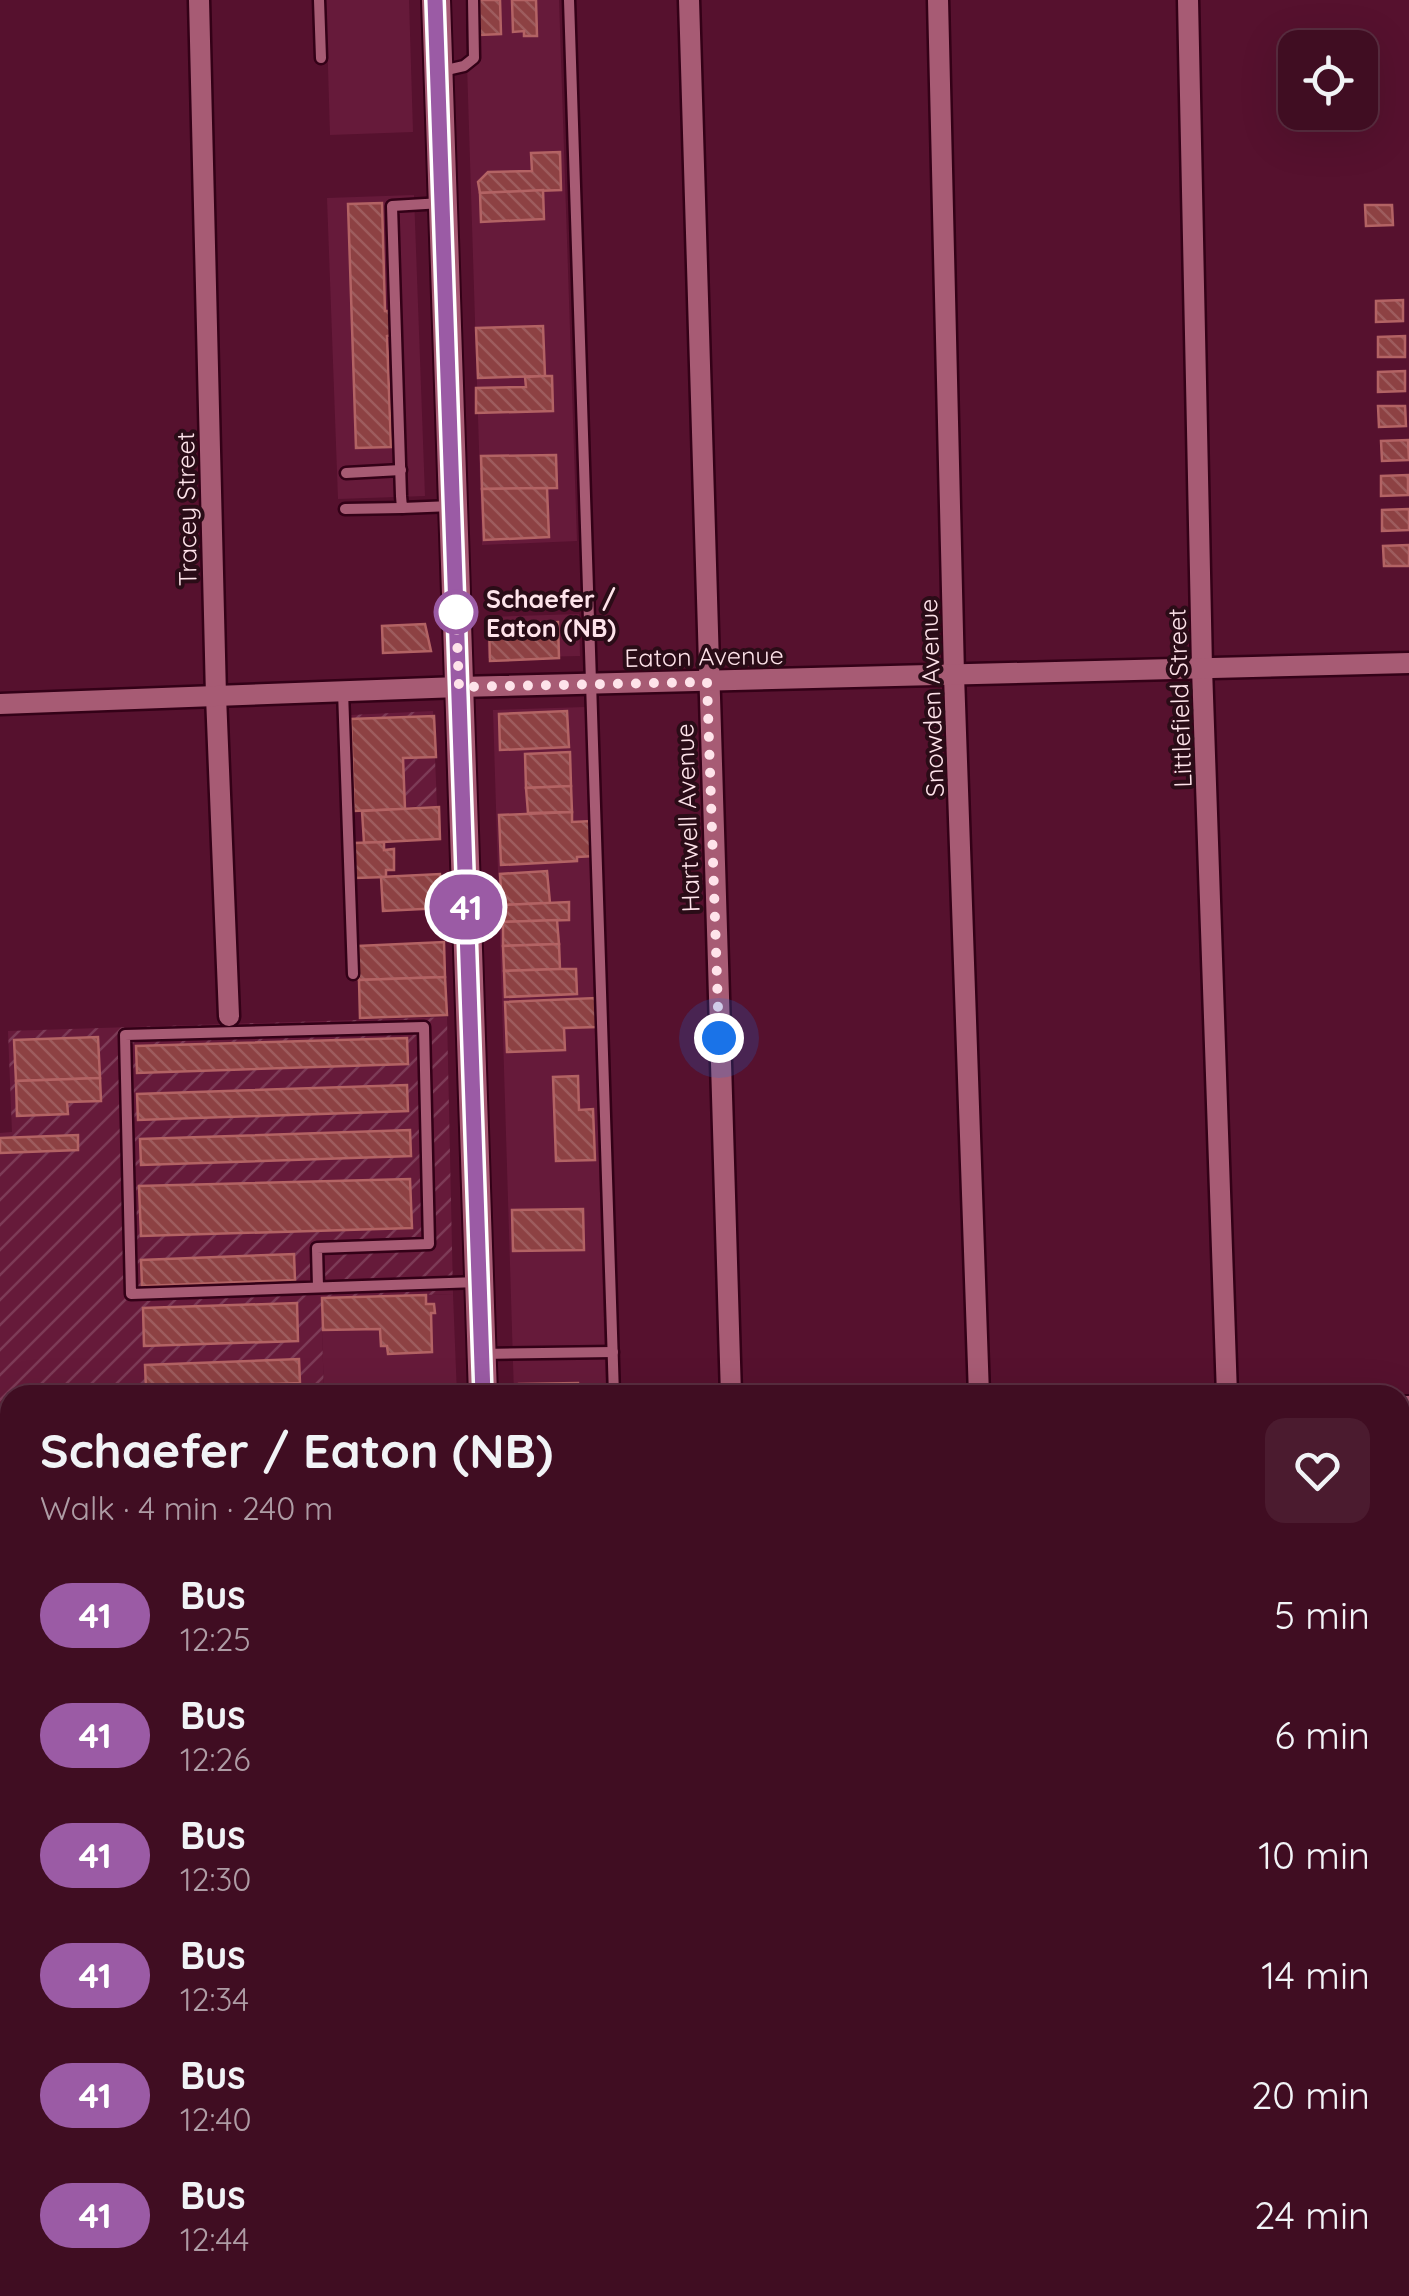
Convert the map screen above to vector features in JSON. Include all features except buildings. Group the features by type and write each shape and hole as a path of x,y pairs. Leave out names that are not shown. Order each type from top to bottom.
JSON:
{"street":[{"name":"Tracey Street","path":"198,0 216,696 229,1016"},
{"path":"436,0 483,1385"},
{"name":"Hartwell Avenue","path":"689,0 730,1385"},
{"name":"Snowden Avenue","path":"938,0 954,675 979,1385"},
{"name":"Littlefield Street","path":"1188,0 1202,668 1227,1385"},
{"name":"Eaton Avenue","path":"0,704 459,687 1409,663"}],"lane":[{"path":"319,0 320,58"},
{"path":"438,72 464,66 474,58 472,0"},
{"path":"569,0 614,1385"},
{"path":"402,508 392,206 442,202"},
{"path":"346,473 400,470"},
{"path":"345,509 453,506"},
{"path":"343,691 353,974"},
{"path":"318,1288 317,1248 429,1244 424,1026 125,1035 131,1294 318,1288 479,1282"},
{"path":"482,1354 613,1352"}],"shaded area":[{"path":"326,0 409,0 413,132 330,135"},
{"path":"465,0 559,0 577,541 482,545"},
{"path":"414,195 425,496 338,499 327,198"},
{"path":"579,614 580,656 488,658 487,617"},
{"path":"585,707 606,1385 514,1385 493,710"},
{"path":"433,711 437,806 355,809 351,715"},
{"path":"447,1017 453,1294 321,1299 324,1385 0,1385 0,1133 12,1132 8,1031"},
{"path":"453,1294 457,1385 324,1385 321,1299"}],"bus line":[{"name":"41","path":"435,0 483,1385"}],"place":[{"name":"Schaefer / Eaton (NB)","path":"456,612"}],"route":[{"path":"456,612 459,687 707,682 719,1038"}]}
